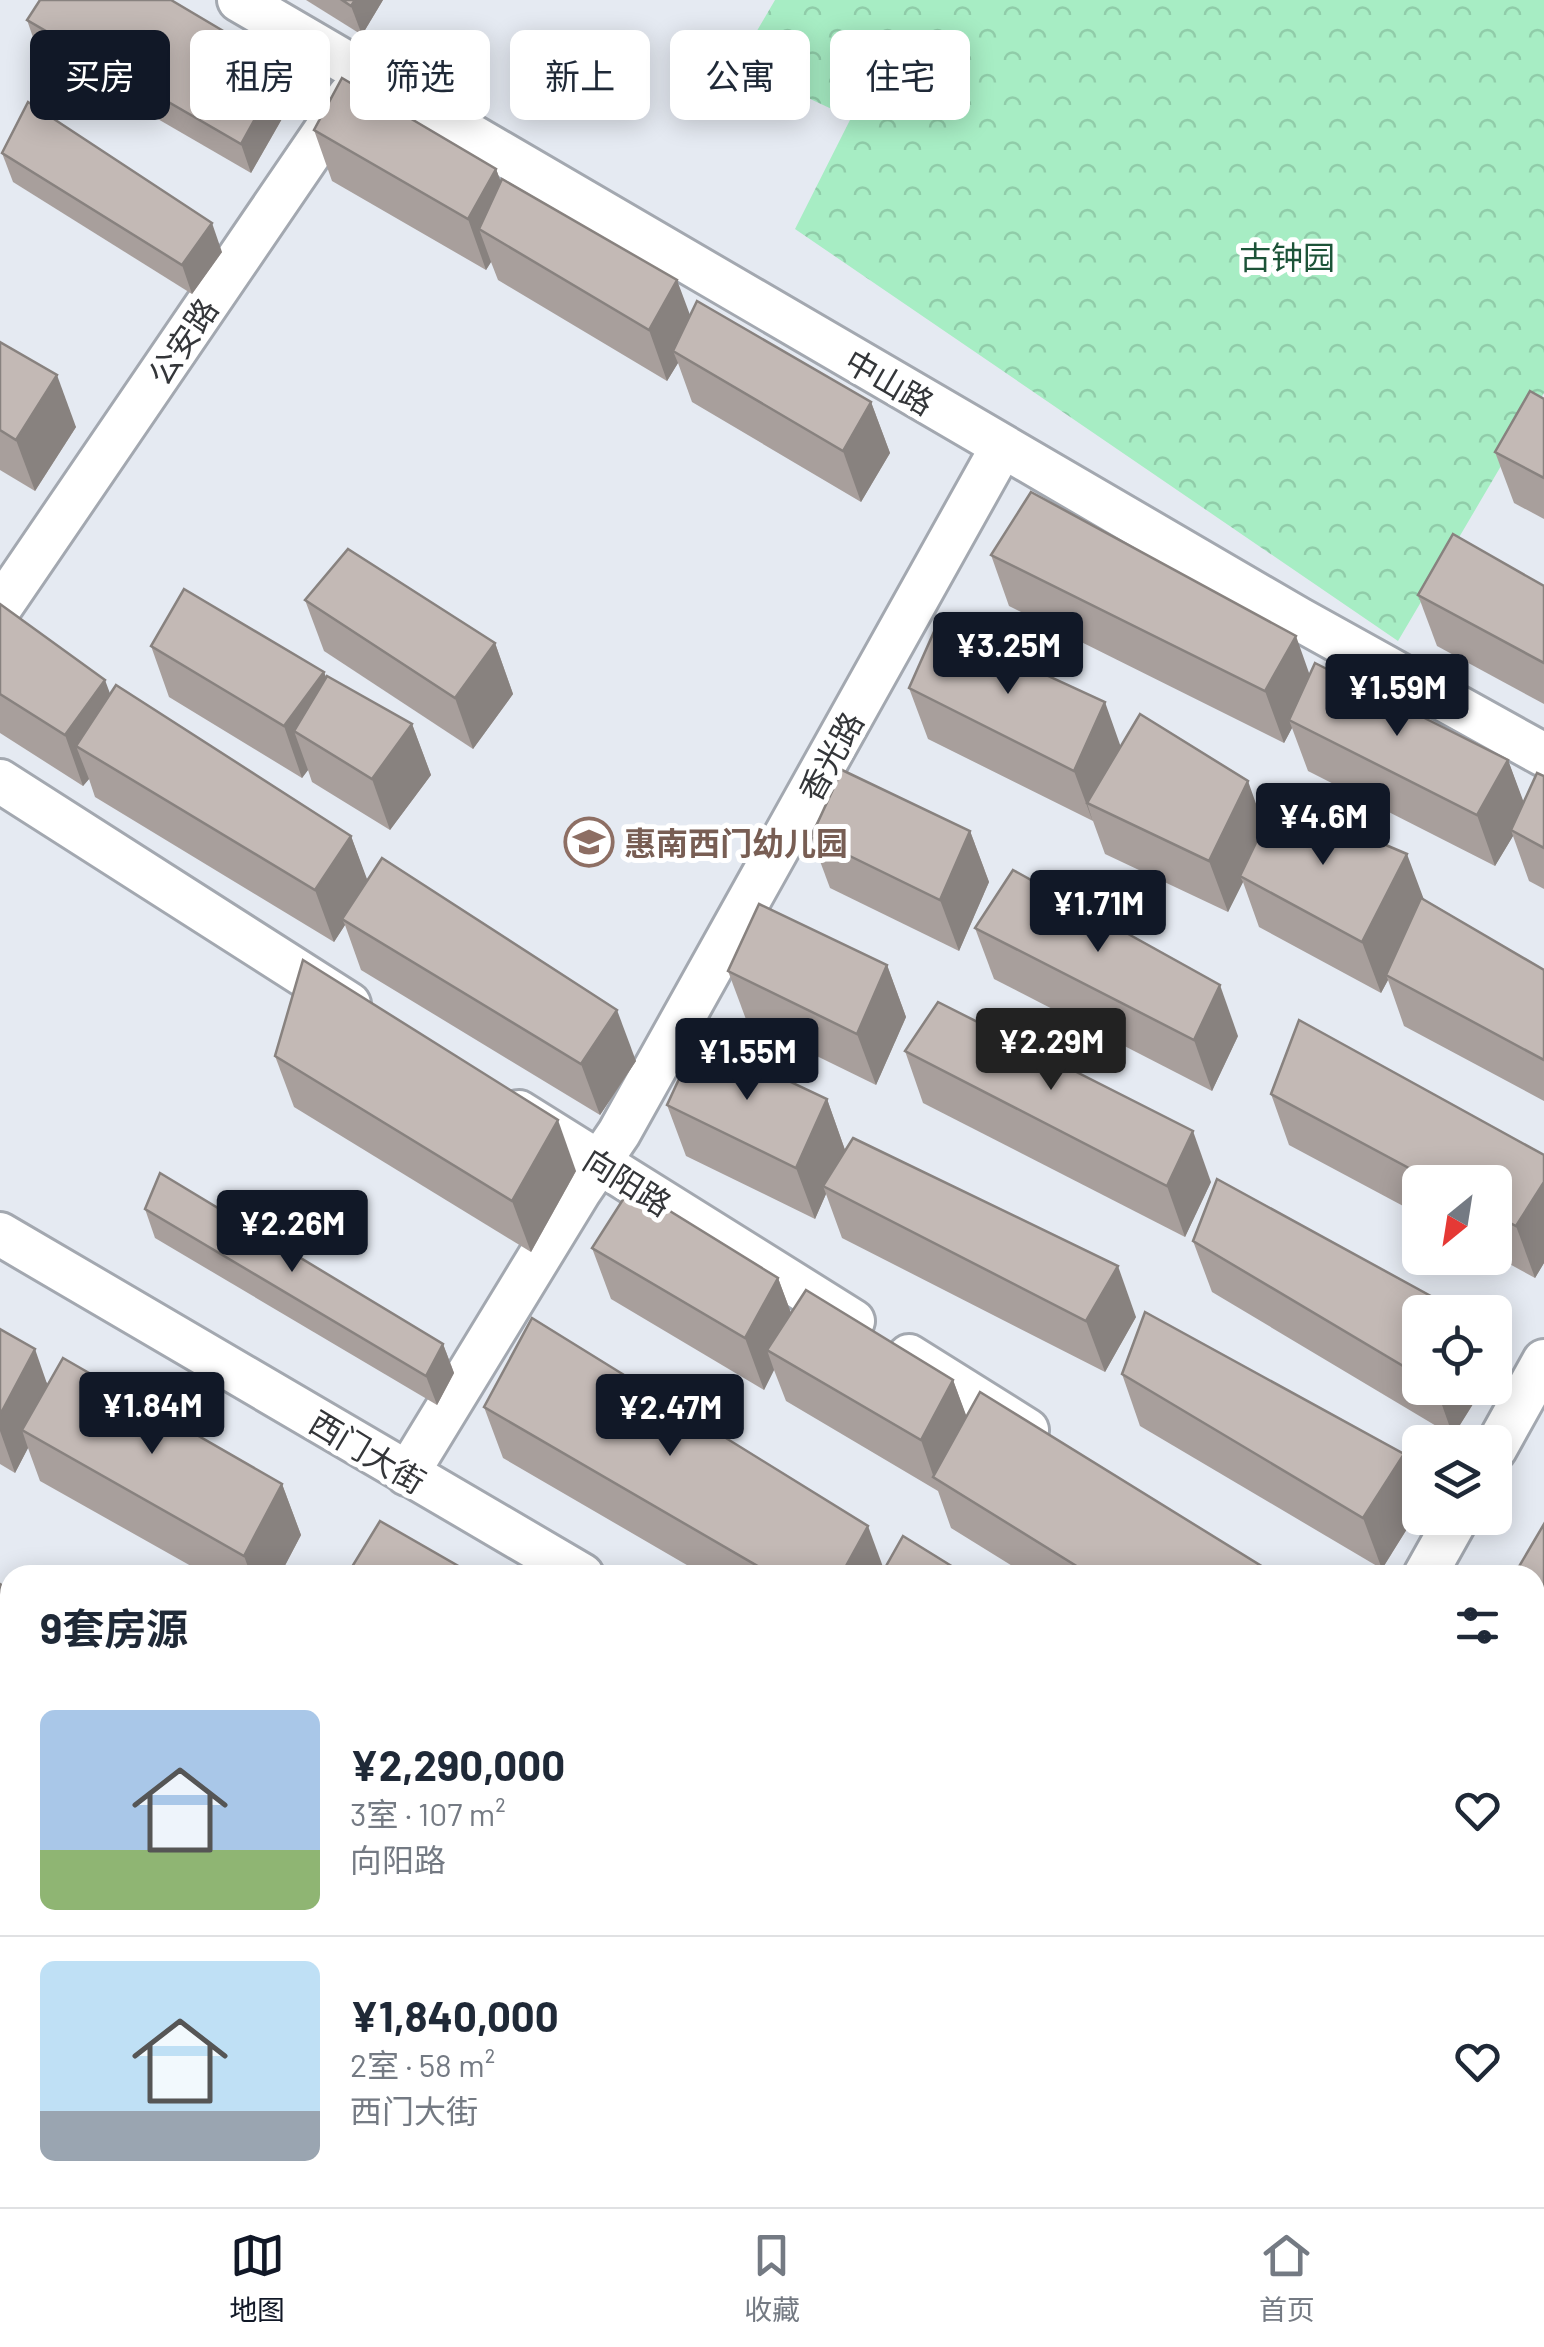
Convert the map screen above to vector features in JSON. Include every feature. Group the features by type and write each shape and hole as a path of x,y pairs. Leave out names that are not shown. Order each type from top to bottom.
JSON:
{"street":[{"name":"中山路","path":"239,0 350,66"},
{"name":"公安路","path":"0,608 350,95"},
{"name":"中山路","path":"443,120 1378,664 1544,756"},
{"name":"香光路","path":"407,1474 620,1133 1002,446"},
{"path":"0,781 378,1022"},
{"name":"向阳路","path":"492,1095 1066,1454"},
{"name":"西门大街","path":"0,1234 565,1565"},
{"path":"1508,1425 1544,1361"},
{"path":"1431,1565 1447,1535"}],"green space":[{"name":"古钟园","path":"775,0 1544,0 1544,393 1398,641 795,229 850,120 970,120 970,30 830,30 830,108 810,99 810,30 757,30"}],"building":[{"path":"40,0 171,0 222,30 190,30 190,114 170,103 170,30 44,30 27,20"},
{"path":"342,78 350,83 350,120 413,120 496,169 468,219 314,130 319,120 330,120 330,100"},
{"path":"28,102 30,120 55,120 212,223 182,265 2,153"},
{"path":"200,120 254,120 241,144"},
{"path":"502,179 677,280 649,330 479,229"},
{"path":"697,301 871,402 843,451 673,351"},
{"path":"0,342 57,375 16,440 0,430"},
{"path":"1530,391 1544,399 1544,478 1495,452"},
{"path":"1031,492 1296,636 1265,691 991,555"},
{"path":"1453,534 1544,586 1544,663 1418,595"},
{"path":"348,549 495,643 455,698 305,600"},
{"path":"184,589 324,672 284,726 151,646"},
{"path":"0,604 105,680 65,735 0,694"},
{"path":"937,625 1105,702 1074,771 909,688"},
{"path":"1315,663 1508,760 1477,815 1289,720"},
{"path":"327,676 412,724 372,779 294,731"},
{"path":"116,685 351,836 315,890 76,746"},
{"path":"1140,714 1248,781 1209,861 1087,803"},
{"path":"842,770 970,831 940,900 811,837"},
{"path":"1537,773 1544,776 1544,848 1511,830"},
{"path":"1277,799 1407,854 1362,942 1240,876"},
{"path":"382,858 617,1010 581,1064 342,919"},
{"path":"1013,870 1220,985 1194,1040 975,928"},
{"path":"1421,898 1544,970 1544,1060 1386,975"},
{"path":"759,904 887,965 857,1034 728,971"},
{"path":"303,960 558,1120 512,1201 275,1056"},
{"path":"938,1002 1193,1131 1167,1186 905,1051"},
{"path":"1299,1020 1544,1155 1544,1182 1516,1226 1512,1224 1512,1165 1403,1165 1271,1094"},
{"path":"698,1038 827,1099 796,1168 667,1105"},
{"path":"853,1138 1118,1266 1086,1321 823,1186"},
{"path":"160,1173 443,1344 426,1376 145,1209"},
{"path":"1217,1179 1429,1295 1402,1295 1402,1365 1193,1241"},
{"path":"631,1187 778,1278 745,1338 592,1248"},
{"path":"806,1290 953,1380 921,1440 767,1350"},
{"path":"1145,1312 1402,1453 1402,1457 1363,1518 1122,1374"},
{"path":"532,1318 868,1526 847,1565 756,1565 484,1407"},
{"path":"0,1329 35,1349 0,1415"},
{"path":"63,1358 282,1484 244,1556 22,1430"},
{"path":"980,1392 1260,1565 1075,1565 933,1477"},
{"path":"380,1521 457,1565 353,1565"},
{"path":"1544,1524 1544,1565 1520,1565"},
{"path":"903,1536 950,1565 887,1565"}],"place":[{"name":"惠南西门幼儿园","path":"589,842"}]}
